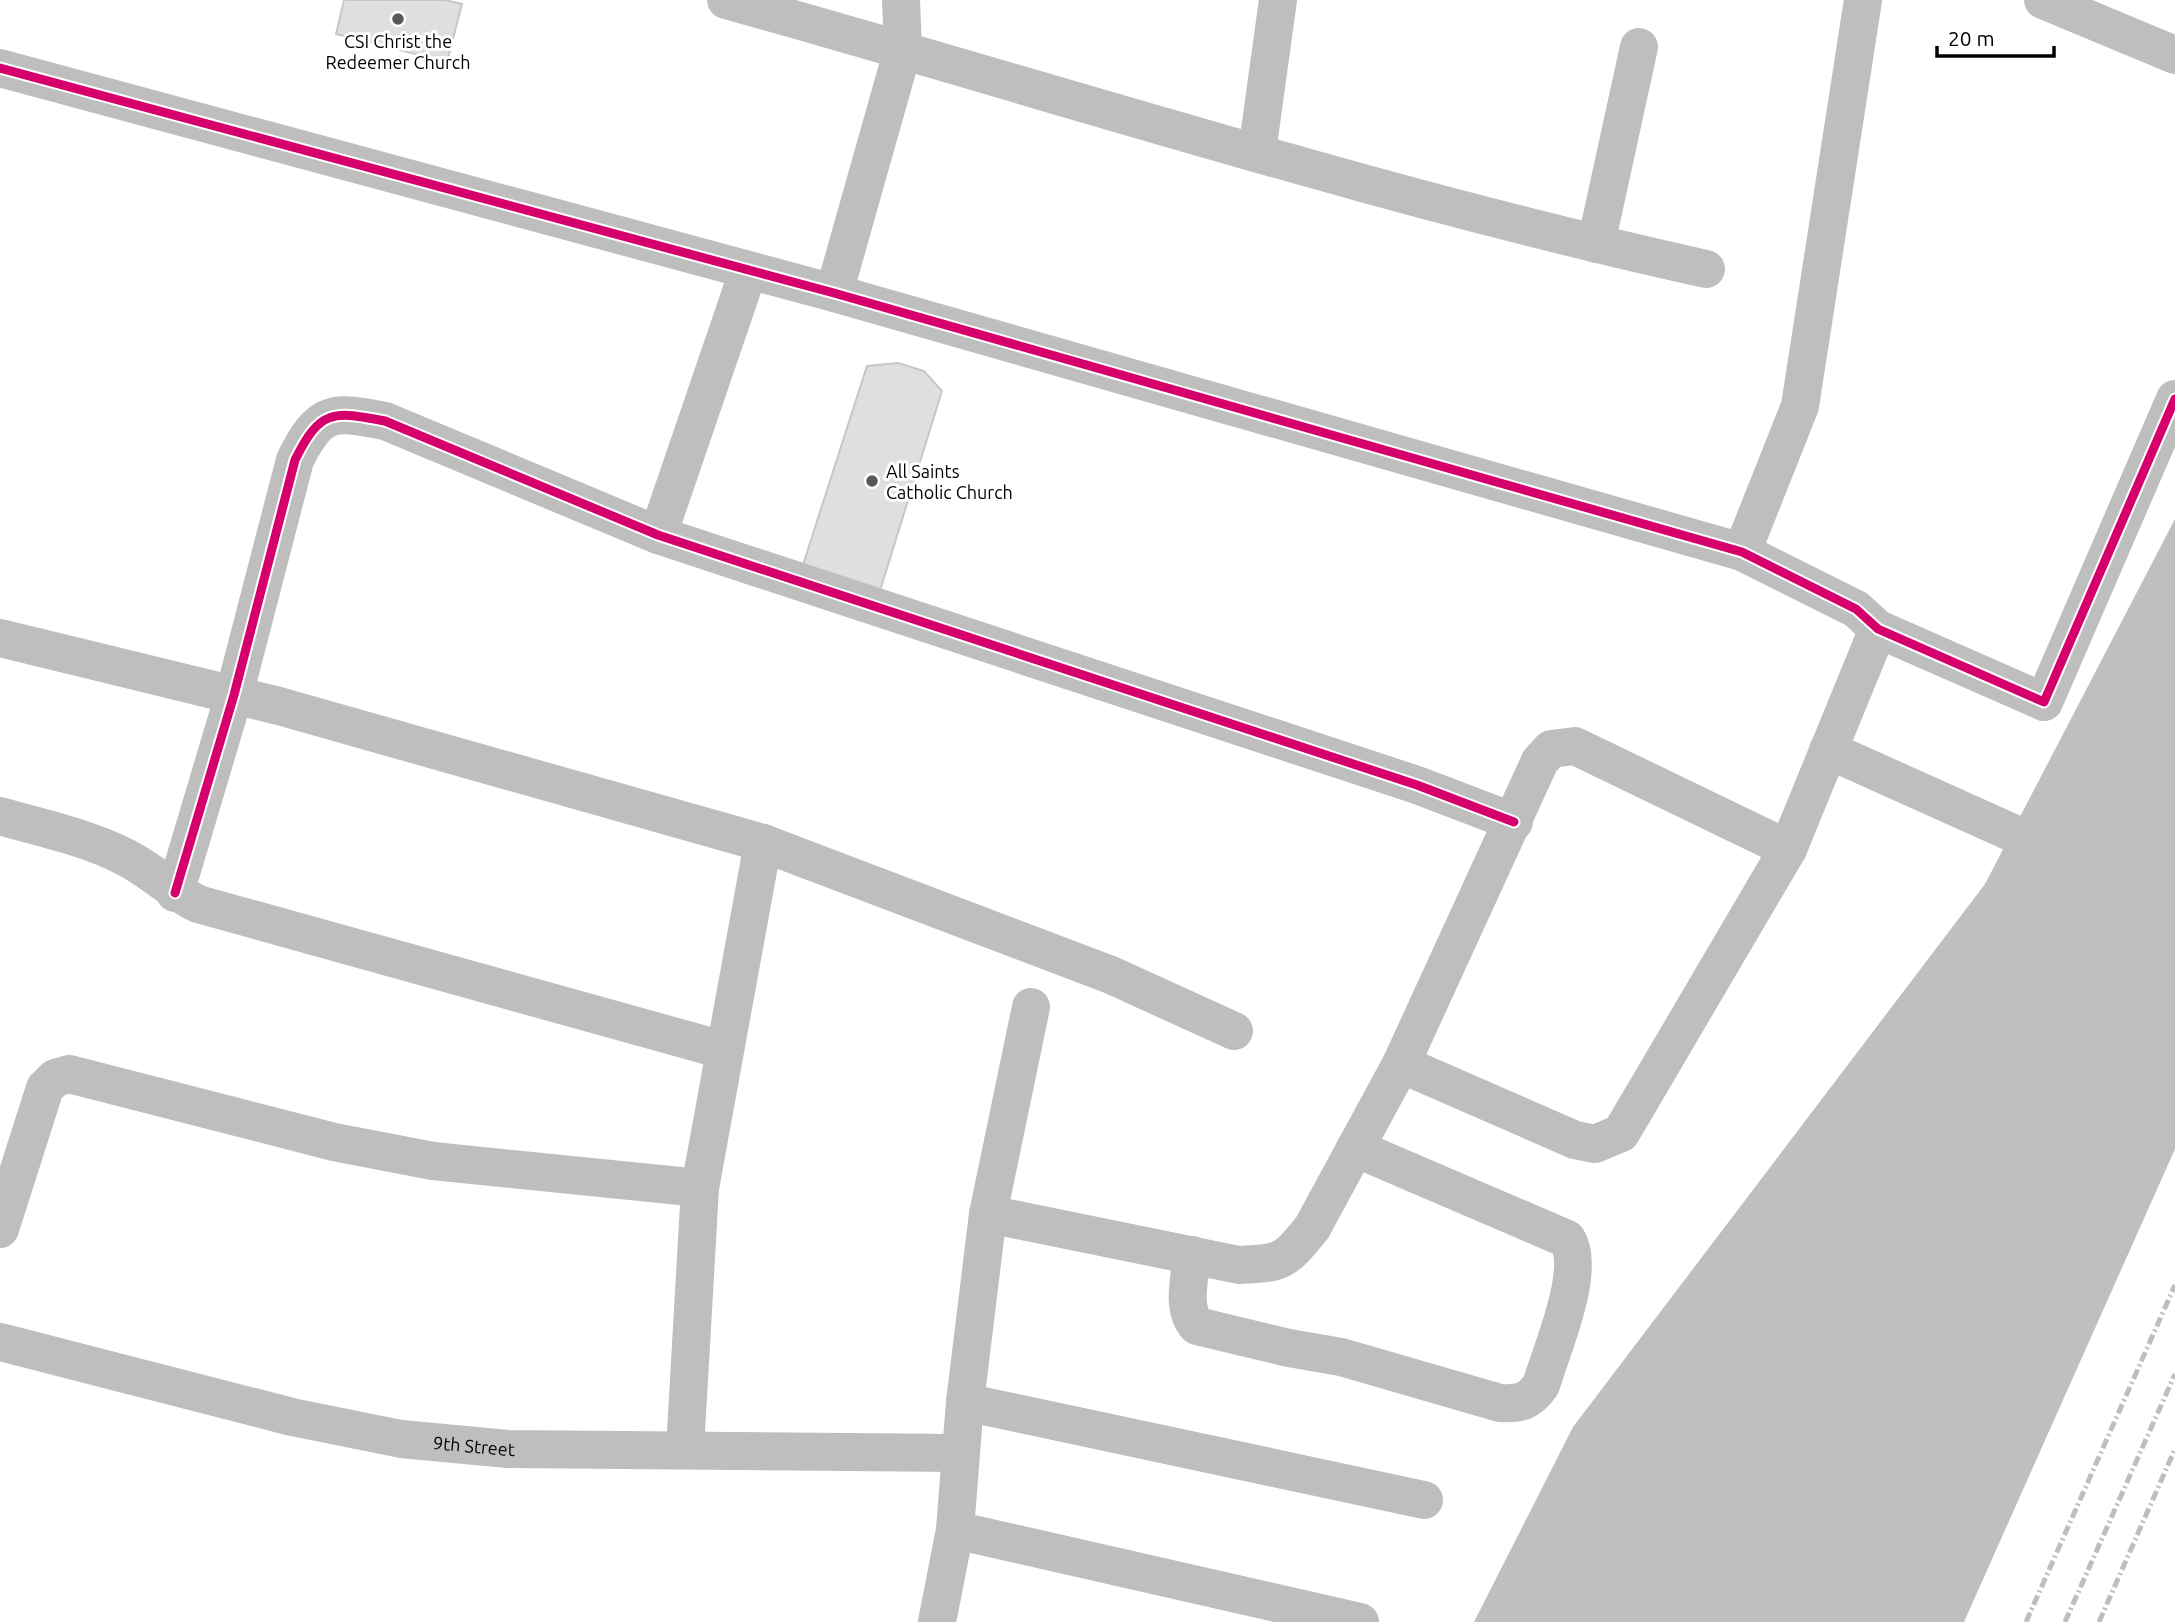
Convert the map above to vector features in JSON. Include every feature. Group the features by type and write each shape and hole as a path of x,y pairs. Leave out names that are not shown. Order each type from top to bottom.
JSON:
{"street":[{"path":"726,0 1257,152 1596,244 1706,269"},
{"path":"834,293 903,49 901,0"},
{"path":"1257,152 1278,0"},
{"path":"1742,552 1800,405 1863,0"},
{"path":"2043,0 2175,55"},
{"path":"1596,244 1639,47"},
{"path":"0,68 748,272 834,293 1742,552 1856,609 1878,629 2044,702 2175,399"},
{"path":"658,535 748,272"},
{"path":"175,893 234,695 295,460 309,431 327,417 348,414 386,421 658,535 1417,785 1514,822"},
{"path":"1401,1064 1574,1140 1595,1144 1620,1133 1788,849 1878,629"},
{"path":"0,638 234,695 763,843 1111,975 1234,1031"},
{"path":"988,1214 1239,1265 1275,1264 1294,1249 1312,1228 1401,1064 1540,761 1552,749 1575,746 1788,849"},
{"path":"1828,750 2035,843"},
{"path":"0,816 71,837 127,858 175,893 198,904 723,1050"},
{"path":"685,1449 700,1188 723,1050 763,843"},
{"path":"937,1622 955,1530 965,1402 988,1214 1031,1007"},
{"path":"0,1229 45,1088 55,1077 69,1074 334,1142 433,1161 700,1188"},
{"path":"1192,1255 1188,1304 1190,1318 1197,1326 1289,1348 1341,1357 1500,1403 1520,1404 1532,1398 1541,1385 1573,1280 1573,1248 1567,1239 1355,1148"},
{"name":"9th Street","path":"0,1342 292,1417 401,1439 508,1449 960,1453"},
{"path":"965,1402 1424,1500"},
{"path":"955,1530 1360,1622"}],"shaded area":[{"path":"2175,519 2175,1149 1964,1622 1474,1622 1573,1427 1985,884"}],"building":[{"name":"CSI Christ the Redeemer Church","path":"344,0 445,0 462,4 447,62 336,34"},
{"name":"All Saints Catholic Church","path":"898,363 924,371 942,391 878,597 801,571 867,366"}],"railway":[{"path":"2026,1622 2175,1285"},
{"path":"2065,1622 2175,1374"},
{"path":"2099,1622 2175,1449"}],"cycle path":[{"path":"0,68 834,293 1742,552 1856,609 1878,629 2044,702 2175,399"},
{"path":"175,893 234,695 295,460 312,431 321,423 340,415 385,421 658,535 1417,785 1514,822"}],"place":[{"name":"CSI Christ the Redeemer Church","path":"398,19"},
{"name":"All Saints Catholic Church","path":"872,481"}]}
